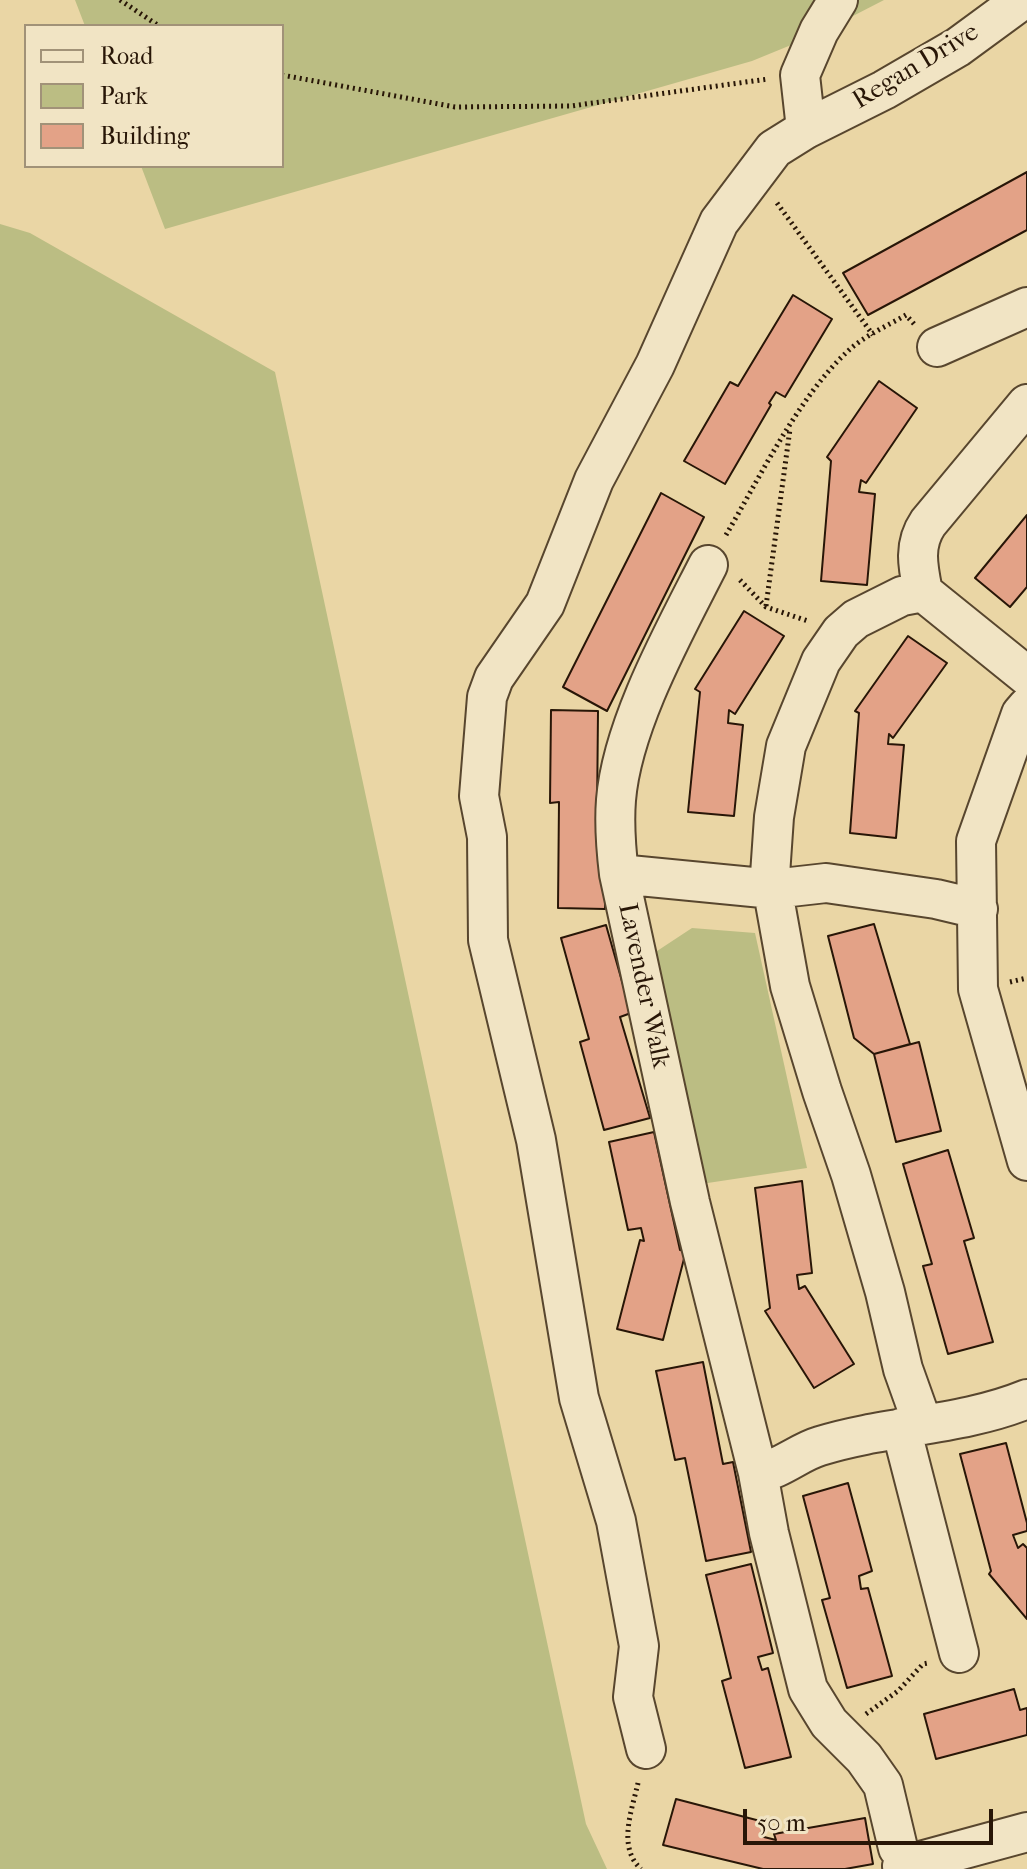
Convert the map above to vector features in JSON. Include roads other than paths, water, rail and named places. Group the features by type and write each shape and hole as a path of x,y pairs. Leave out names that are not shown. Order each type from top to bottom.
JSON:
{"street":[{"path":"806,129 800,75 819,31 838,0"},
{"name":"Regan Drive","path":"646,1749 633,1697 639,1646 616,1521 579,1398 536,1140 488,940 487,837 479,796 487,697 494,678 545,604 594,480 655,365 719,222 774,149 958,47 1022,0"},
{"path":"937,347 1027,307"},
{"path":"1027,404 920,535 918,565 923,592 1027,676"},
{"name":"Lavender Walk","path":"708,565 664,651 621,766 615,829 619,874 690,1202 808,1689 829,1723 864,1758 883,1785 900,1857 1027,1832"},
{"path":"923,592 902,596 856,619 841,632 821,661 786,746 774,817 770,875 790,986 885,1292 959,1653"},
{"path":"1027,707 1021,714 976,841 978,989 1027,1161"},
{"path":"619,874 773,889 826,883 936,899 978,909"},
{"path":"758,1473 819,1446 982,1415 1027,1399"}]}
